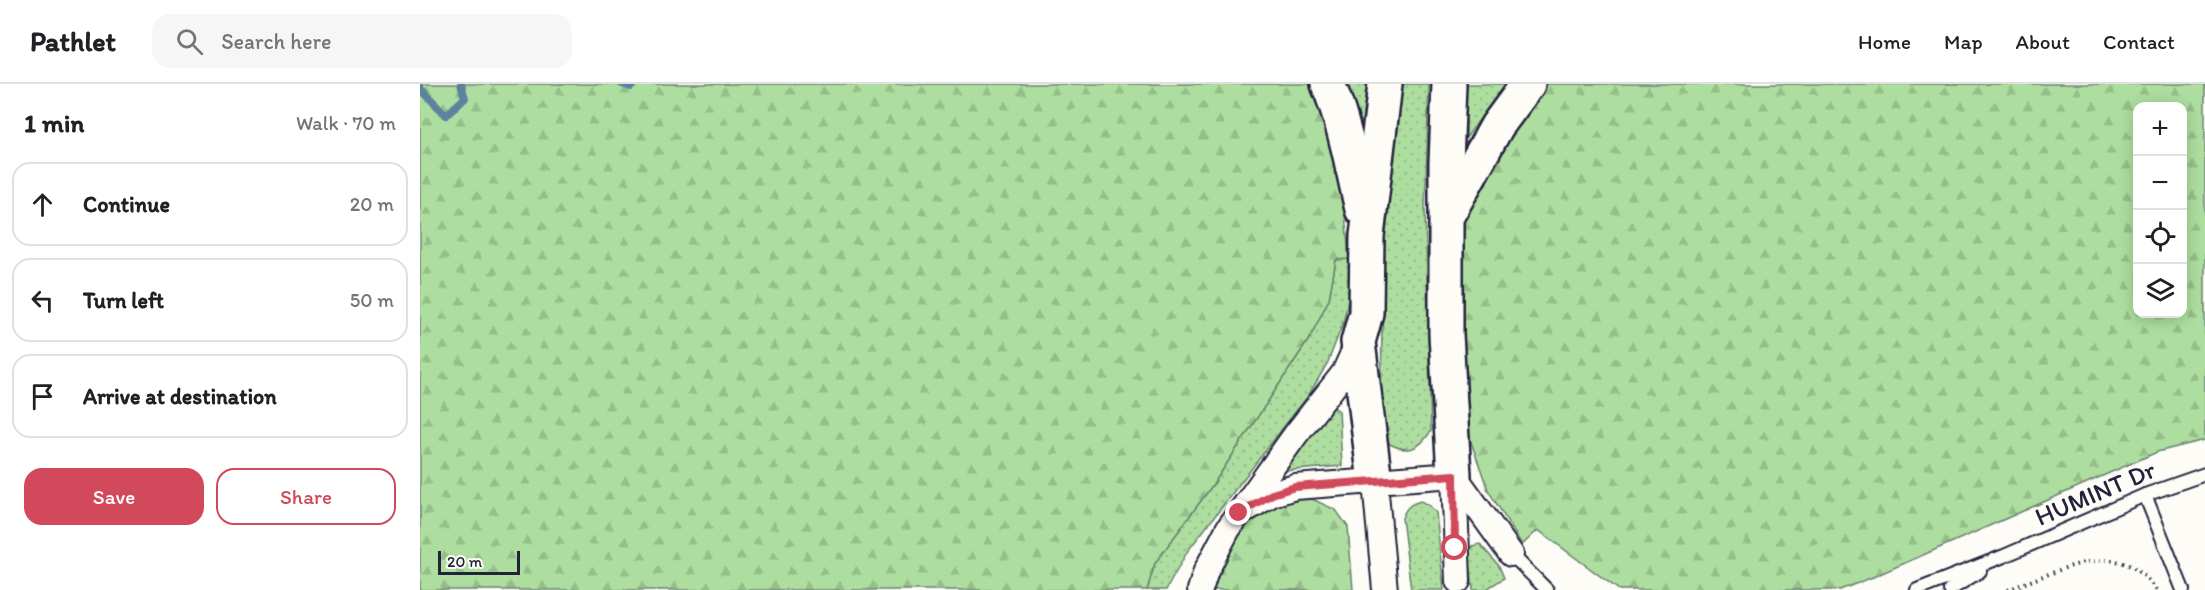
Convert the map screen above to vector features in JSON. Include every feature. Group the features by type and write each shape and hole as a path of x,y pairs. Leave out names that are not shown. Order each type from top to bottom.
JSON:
{"highway":[{"path":"1328,84 1339,109 1367,236"},
{"path":"1375,482 1358,342 1366,313 1367,236 1385,84"},
{"path":"1449,84 1446,334 1454,475"},
{"path":"1447,217 1462,185 1497,126 1528,84"}],"street":[{"path":"1200,590 1228,529 1296,434 1344,373 1358,342"},
{"path":"1239,513 1272,494 1295,487 1454,475"},
{"path":"1454,475 1510,554"},
{"path":"1454,475 1458,581"},
{"path":"1375,482 1385,590"}],"lane":[{"name":"HUMINT Dr","path":"2004,556 2145,495 2205,474"},
{"path":"2145,495 2183,590"},
{"path":"1510,554 1547,590"},
{"path":"1917,590 2004,556"},
{"path":"1950,590 2004,556"}],"path":[{"path":"2008,590 2041,576 2082,563 2106,559 2138,571 2156,590"}],"green space":[{"path":"420,84 1316,84 1343,190 1349,259 1336,260 1329,299 1309,339 1214,483 1155,563 1147,590 420,590"},
{"path":"1339,84 1373,84 1361,147"},
{"path":"1396,84 1429,84 1425,209 1431,431 1421,443 1412,449 1400,448 1386,442 1381,424 1383,200"},
{"path":"1465,84 1505,84 1466,138"},
{"path":"1546,84 2205,84 2205,440 2157,452 1840,590 1619,590 1538,530 1522,545 1488,490 1470,439 1459,339 1463,218 1492,153"},
{"path":"1349,259 1349,297 1343,323 1328,362 1310,393 1187,552 1166,590 1147,590 1155,563 1214,483 1309,339 1329,299 1336,260"},
{"path":"1329,407 1339,411 1342,466 1282,471"},
{"path":"1288,499 1312,499 1336,510 1348,527 1353,590 1212,590 1222,558 1245,526 1261,511"},
{"path":"1421,501 1436,513 1444,590 1411,590 1402,518 1409,506"},
{"path":"1480,544 1499,566 1504,578 1485,590 1473,590 1469,551 1472,546"}],"waterway":[{"path":"420,88 446,115 465,98 461,84"},
{"path":"622,84 631,87 634,84"}],"route":[{"path":"1239,513 1272,494 1295,487 1454,475 1455,548"}]}
